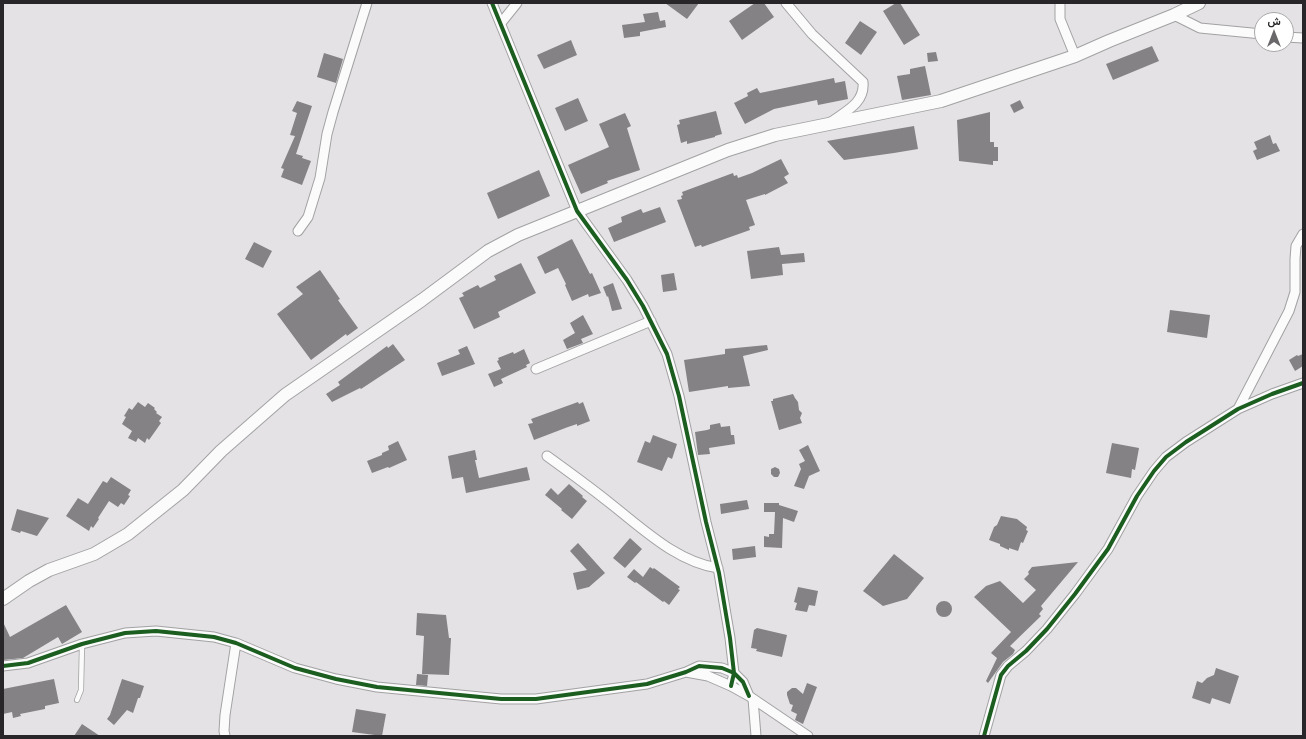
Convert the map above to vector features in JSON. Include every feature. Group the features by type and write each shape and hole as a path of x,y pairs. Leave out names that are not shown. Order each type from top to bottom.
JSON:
{"main road":[{"path":"3,599 29,581 49,570 94,554 128,534 183,490 221,451 285,395 422,300 488,251 518,235 728,150 775,135 941,101 1075,56 1174,15 1199,3"}],"street":[{"path":"298,231 308,217 320,178 327,134 367,3"},
{"path":"492,3 578,211 627,280 650,320 667,354 679,396 704,514 718,568 728,622 734,673 731,686"},
{"path":"500,23 517,3"},
{"path":"786,3 812,34 863,82 864,90 862,97 830,123"},
{"path":"1060,3 1060,20 1075,56"},
{"path":"1174,15 1200,28 1254,33"},
{"path":"1238,409 1289,311 1295,292 1296,246 1303,234"},
{"path":"536,369 650,320"},
{"path":"984,736 1001,675 1008,666 1026,651 1047,629 1075,594 1108,549 1137,496 1154,471 1166,457 1186,442 1238,409 1272,394 1303,383"},
{"path":"547,456 645,531 687,560 705,566 718,568"},
{"path":"3,666 28,663 82,644 125,632 156,631 214,637 236,643 295,668 336,679 377,687 501,699 536,699 584,693 647,684 686,672 699,666 722,668 734,673 743,682 751,698 756,736"},
{"path":"225,736 225,715 236,643"},
{"path":"686,672 713,678 731,686 808,736"}],"lane":[{"path":"77,700 81,690 82,644"}],"building":[{"path":"665,3 699,3 687,19"},
{"path":"755,3 764,3 774,17 742,40 729,21"},
{"path":"896,3 900,3 920,35 904,45 883,11"},
{"path":"658,12 660,21 665,20 666,27 640,32 640,36 624,38 622,25 645,22 643,14"},
{"path":"860,21 877,32 861,55 845,43"},
{"path":"571,40 577,55 544,69 537,55"},
{"path":"1152,46 1159,61 1113,80 1106,64"},
{"path":"936,52 938,61 928,62 927,53"},
{"path":"324,53 343,59 336,83 317,77"},
{"path":"925,66 931,95 902,100 897,76 910,74 910,69"},
{"path":"834,78 835,83 845,81 848,99 818,105 817,100 774,109 745,124 734,103 748,96 747,93 757,88 760,93"},
{"path":"578,98 588,121 565,131 555,108"},
{"path":"1020,100 1024,108 1014,113 1010,105"},
{"path":"297,101 312,106 296,154 311,161 302,185 281,177 284,169 281,168 295,136 290,135 297,113 292,111"},
{"path":"716,111 722,134 687,144 687,141 681,143 677,125 680,124 679,120"},
{"path":"990,112 990,142 994,142 994,147 998,147 998,161 993,161 993,165 959,161 957,120"},
{"path":"625,113 631,126 627,128 640,170 607,181 608,183 581,194 568,165 609,147 599,124"},
{"path":"914,126 918,149 844,160 827,141"},
{"path":"1270,135 1273,144 1276,143 1280,151 1257,160 1253,151 1257,149 1254,142"},
{"path":"781,159 789,174 784,177 788,183 765,195 746,200 755,225 749,227 750,230 702,247 701,245 695,247 677,200 682,199 682,192 733,173 734,176 737,175 738,178"},
{"path":"539,170 550,196 498,219 487,193"},
{"path":"660,207 666,222 614,242 608,228 622,222 621,217 641,209 643,213"},
{"path":"572,239 590,274 592,273 601,293 589,297 588,294 572,301 558,268 545,274 537,257"},
{"path":"254,242 272,251 263,268 245,259"},
{"path":"779,247 781,255 804,253 805,262 782,264 783,275 751,279 747,251"},
{"path":"521,263 536,293 498,312 500,317 474,329 459,298 464,296 462,293 478,285 480,288 496,280 494,276"},
{"path":"320,270 340,299 338,300 358,328 347,336 346,334 311,360 277,314 303,294 296,287"},
{"path":"674,273 677,290 663,292 661,275"},
{"path":"613,283 622,309 612,311 608,296 607,297 603,287"},
{"path":"1170,310 1210,315 1207,338 1167,332"},
{"path":"583,315 593,334 581,339 583,343 567,349 563,340 575,333 570,323"},
{"path":"393,344 405,360 361,389 360,388 332,402 326,394 340,385 338,382 387,346 388,348"},
{"path":"767,345 768,350 743,356 750,386 728,388 728,386 689,392 684,360 725,354 725,349"},
{"path":"467,346 475,364 442,376 437,363 460,354 458,350"},
{"path":"524,349 530,363 526,365 527,367 501,379 503,383 494,387 488,374 501,369 497,361 499,360 498,358 513,352 514,354"},
{"path":"1303,354 1303,366 1295,371 1289,360 1297,355"},
{"path":"793,394 798,402 799,410 802,413 800,418 802,423 779,430 771,401 773,401 773,399"},
{"path":"138,402 145,407 148,403 155,408 156,413 162,417 159,421 161,423 149,440 147,438 145,443 138,438 136,442 128,438 132,431 122,424 126,417 124,416 129,408 132,410"},
{"path":"578,402 579,404 583,402 590,421 577,426 577,424 568,427 534,440 528,424 533,423 531,419"},
{"path":"720,423 721,427 730,426 731,435 734,435 735,444 709,448 710,454 698,455 695,432 710,429 710,425"},
{"path":"653,435 677,444 672,459 668,457 662,471 637,462 645,441 650,443"},
{"path":"398,441 407,460 389,468 388,467 372,473 367,461 382,455 382,453 389,450 388,446"},
{"path":"1112,443 1139,448 1135,470 1132,469 1131,478 1106,473"},
{"path":"808,445 820,471 809,476 804,489 794,486 801,469 799,464 805,461 799,450"},
{"path":"475,450 477,460 475,460 479,478 527,467 530,480 466,493 463,477 452,479 448,456"},
{"path":"775,467 779,469 780,473 778,477 774,477 771,474 771,469"},
{"path":"111,477 131,490 128,495 130,496 124,505 121,503 118,507 109,501 93,528 91,526 89,531 66,516 78,498 88,504 103,481 107,483"},
{"path":"569,484 587,501 572,519 545,495 551,488 558,495"},
{"path":"747,500 749,509 721,514 720,504"},
{"path":"764,503 779,503 779,505 798,511 794,522 783,518 782,548 764,547 764,536 769,537 769,534 774,534 775,512 764,512"},
{"path":"17,509 49,518 37,536 21,531 20,533 11,530"},
{"path":"1001,516 1017,519 1027,527 1026,530 1028,531 1023,543 1021,542 1018,551 1009,548 1009,550 1000,546 1000,544 989,540 994,527 997,525"},
{"path":"630,538 642,549 625,568 613,558"},
{"path":"578,543 605,573 589,587 577,590 573,573 587,570 570,551"},
{"path":"755,546 756,557 733,560 732,549"},
{"path":"894,554 924,578 907,599 883,606 863,591"},
{"path":"1078,562 1041,606 1043,609 1039,614 1041,616 1010,646 1015,650 1013,654 1003,662 988,683 986,681 997,658 991,653 1011,632 974,597 986,586 1000,581 1023,603 1036,590 1024,579 1029,574 1028,572 1032,567"},
{"path":"650,567 653,569 654,568 680,587 678,589 680,590 669,605 627,577 634,569 643,577"},
{"path":"798,587 818,591 815,606 809,605 807,612 795,610 797,603 794,602"},
{"path":"944,601 951,606 952,609 947,616 944,617 937,612 936,609 941,602"},
{"path":"66,605 82,632 62,644 58,637 23,658 3,660 3,622 10,637"},
{"path":"417,613 446,615 449,638 451,638 449,675 422,674 424,636 416,635"},
{"path":"757,628 787,635 782,657 756,651 757,649 751,648 754,630"},
{"path":"1216,668 1239,676 1230,704 1212,698 1210,704 1192,698 1197,681 1202,683 1207,678 1214,675"},
{"path":"417,674 428,675 427,686 416,685"},
{"path":"54,679 59,703 45,706 45,709 20,714 21,716 13,718 12,712 3,714 3,689"},
{"path":"122,679 144,686 133,713 127,710 114,725 107,719 110,715"},
{"path":"807,683 817,687 803,724 795,720 797,714 791,711 793,705 790,704 787,692 792,688 796,688 803,694"},
{"path":"356,709 386,714 382,736 352,732"},
{"path":"82,724 100,736 74,736"}],"cycle path":[{"path":"492,3 577,211 627,280 643,306 667,354 679,396 706,522 719,573 730,638 734,673 731,686"},
{"path":"984,736 1001,675 1008,666 1026,651 1047,629 1075,594 1108,549 1137,496 1154,471 1166,457 1186,442 1238,409 1272,394 1303,383"},
{"path":"3,666 28,663 82,644 125,633 156,631 214,637 236,643 295,668 336,679 377,687 501,699 536,699 647,684 686,672 699,666 722,668 734,673 743,682 749,696"}]}
